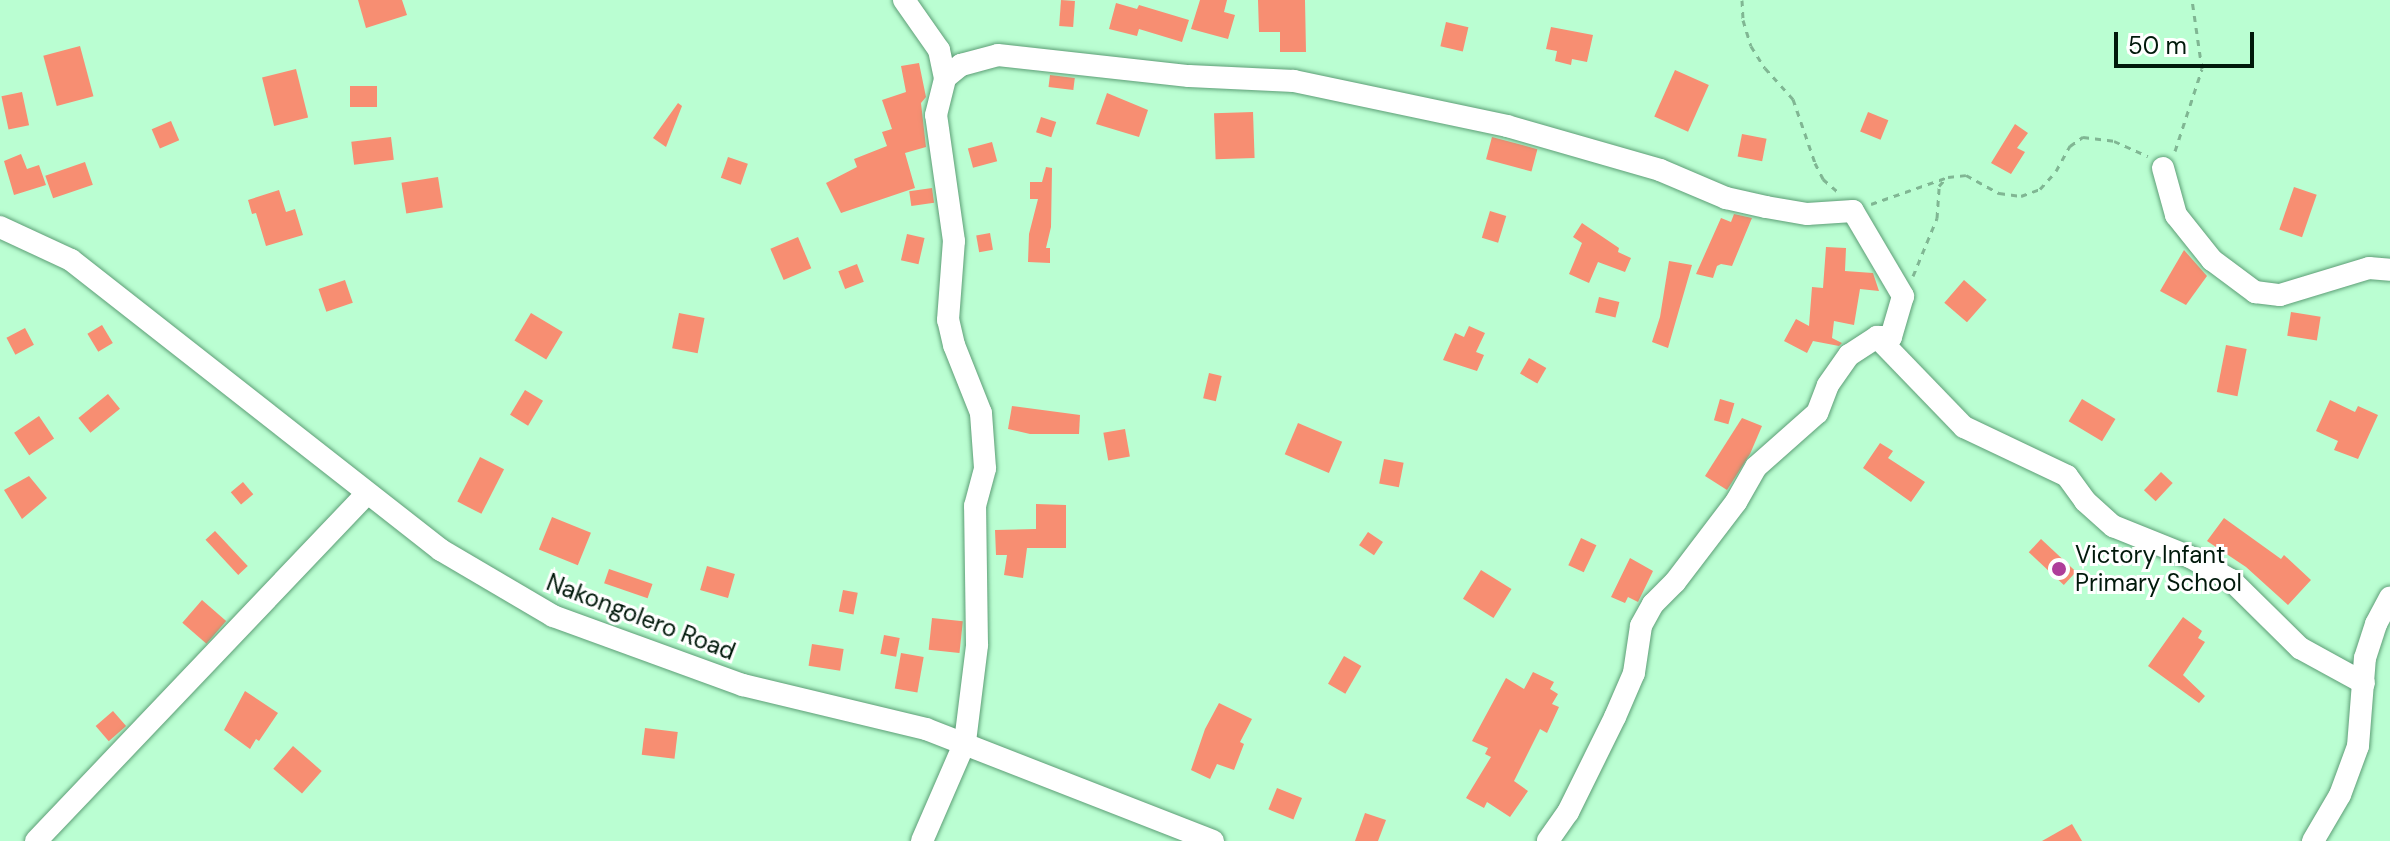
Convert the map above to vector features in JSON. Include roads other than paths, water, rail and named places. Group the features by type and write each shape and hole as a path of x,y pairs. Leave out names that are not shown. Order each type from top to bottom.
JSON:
{"street":[{"path":"904,0 939,50 945,78 936,115 954,241 948,320 954,345 981,413 985,468 975,506 977,645 965,742 922,841"},
{"path":"945,78 961,65 998,55 1189,76 1294,81 1507,126 1660,170 1739,201 1807,214 1853,211 1903,296 1891,337 1877,337 1849,355 1828,385 1817,413 1756,467 1736,502 1675,582 1653,604 1641,626 1634,673 1615,717 1568,812 1548,841"},
{"path":"2163,168 2176,215 2212,260 2255,292 2280,295 2369,268 2390,270"},
{"name":"Nakongolero Road","path":"0,227 71,260 441,550 553,616 743,685 926,729 965,742 1213,841"},
{"path":"1877,337 1964,427 2067,476 2085,501 2113,526 2190,557 2231,580 2300,648 2364,683"},
{"path":"36,841 367,493"},
{"path":"2313,841 2334,808 2358,746 2368,647 2390,598"}],"place":[{"name":"Victory Infant Primary School","path":"2059,569"}]}
